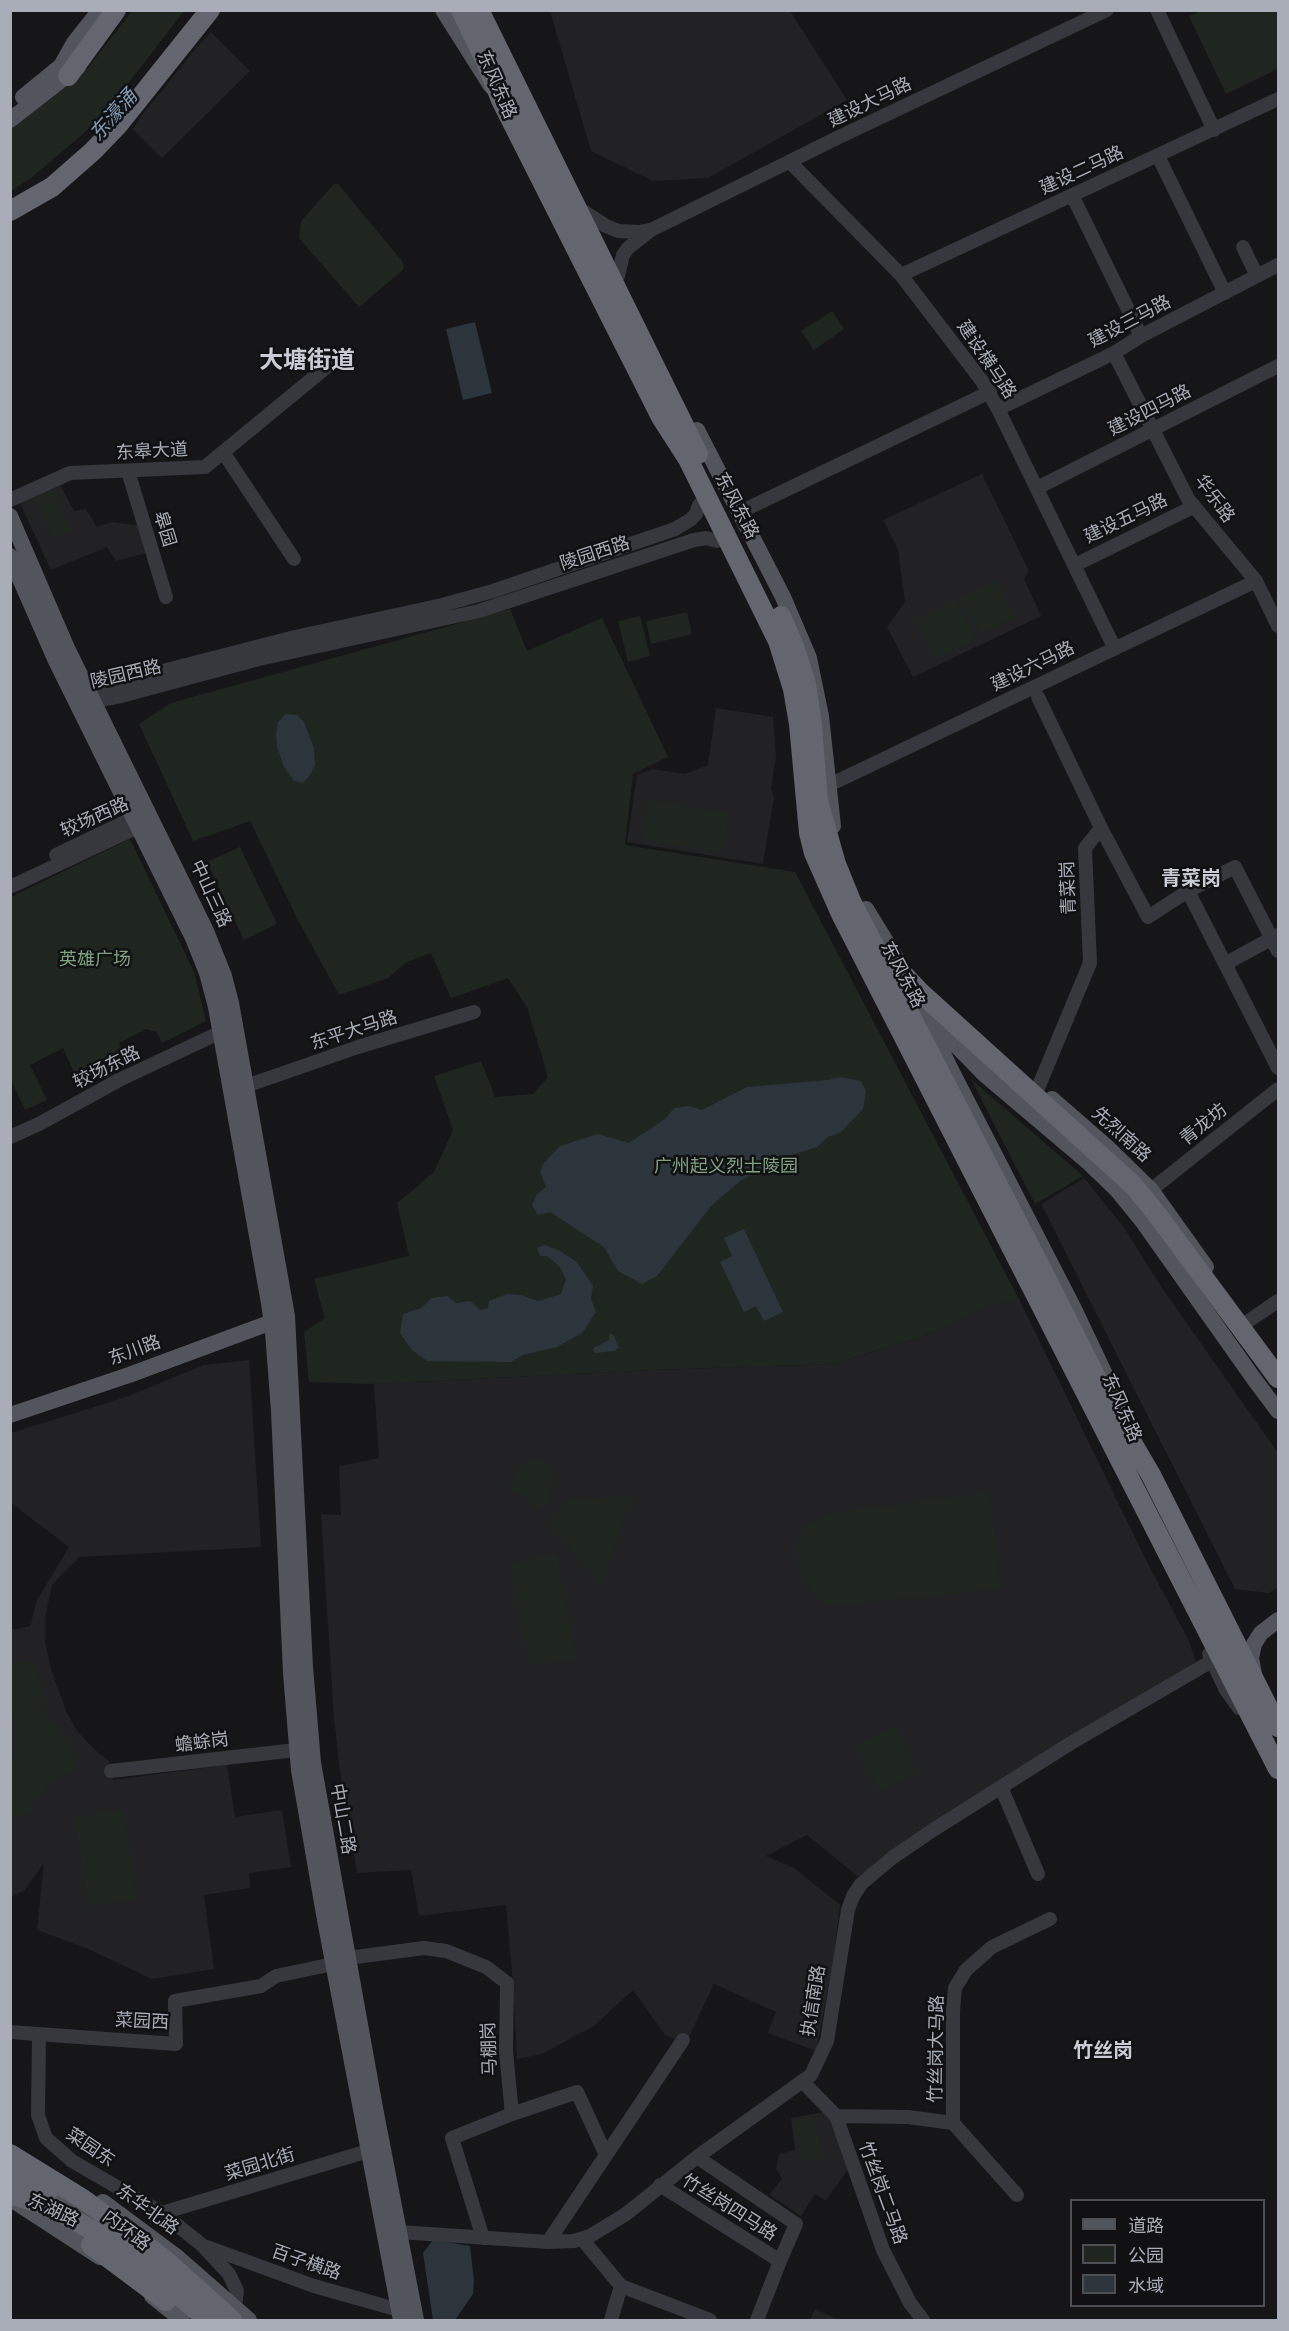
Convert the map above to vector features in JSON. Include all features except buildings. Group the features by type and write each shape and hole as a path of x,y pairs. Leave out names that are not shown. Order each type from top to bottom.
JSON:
{"highway":[{"path":"64,71 108,10"},
{"path":"64,71 116,10"},
{"path":"10,199 52,175 103,128 196,10"},
{"path":"10,211 52,187 93,151 118,125 210,10"},
{"path":"452,10 501,100"},
{"name":"东风东路","path":"461,10 501,100 661,417 688,459 763,609 782,653 793,689 799,724 807,820 814,853 897,1026 1278,1769"},
{"name":"东风东路","path":"479,10 578,208 664,389 781,616 795,649 806,684 818,801 825,829 851,901 872,940"},
{"name":"东风东路","path":"661,417 678,465 764,635 792,736 798,819 806,856 823,894 897,1026"},
{"path":"872,940 921,993 1142,1188 1156,1213 1278,1378"},
{"path":"872,940 1110,1405 1151,1475"},
{"name":"东风东路","path":"1151,1475 1278,1727"},
{"name":"内环路","path":"10,2154 59,2183 107,2216 234,2314"},
{"name":"东湖路","path":"10,2176 58,2191 107,2216"},
{"name":"内环路","path":"10,2195 101,2252 188,2320"},
{"name":"东湖路","path":"10,2195 54,2208 93,2231 145,2267 208,2320"}],"main road":[{"path":"10,120 64,71 74,43 99,10"},
{"path":"10,106 64,71 77,69 124,10"},
{"path":"443,10 463,45 501,100"},
{"name":"东风东路","path":"578,208 593,229 740,512 783,597 809,658 820,716 833,828 848,872 874,925 895,956 1073,1307 1151,1475"},
{"name":"中山三路","path":"10,516 55,621 135,822 178,907 211,985 279,1319"},
{"name":"中山三路","path":"10,556 150,815 206,931 221,969 231,1003 246,1086 279,1319"},
{"path":"851,932 866,953 994,1082 1089,1163 1117,1190 1143,1222 1278,1411"},
{"name":"先烈南路","path":"895,956 944,1005 1107,1146 1142,1188 1180,1227 1278,1378"},
{"path":"994,1082 993,1071 1001,1062 1009,1062"},
{"name":"东川路","path":"10,1414 129,1375 279,1319"},
{"name":"中山二路","path":"279,1319 279,1411 301,1710 313,1763 368,2151 400,2315"},
{"path":"1229,1345 1278,1398"},
{"path":"1255,1681 1251,1658 1254,1644 1262,1633 1278,1620"},
{"name":"中山二路","path":"301,1710 296,1750 416,2320"},
{"name":"东华北路","path":"10,2146 133,2222 197,2273 234,2314 249,2320"},
{"path":"10,2166 70,2181"},
{"path":"10,2166 144,2255 173,2270 197,2273"},
{"path":"10,2182 34,2204 182,2320"},
{"path":"10,2195 70,2215 135,2258 214,2320"},
{"path":"144,2255 177,2257"},
{"path":"175,2289 222,2315 234,2314"}],"street":[{"name":"建设大马路","path":"651,230 1107,10"},
{"path":"1157,10 1214,130"},
{"name":"建设二马路","path":"901,275 1278,99"},
{"path":"1158,156 1226,292"},
{"name":"建设横马路","path":"790,162 901,275 990,392 1114,647"},
{"path":"1072,195 1141,336"},
{"path":"578,208 618,231 651,230"},
{"path":"618,276 623,255 628,248 651,230"},
{"path":"1243,247 1257,276"},
{"name":"建设三马路","path":"998,409 1114,353 1141,336 1278,265"},
{"name":"华乐路","path":"1114,353 1188,500 1256,581 1278,626"},
{"name":"东皋大道","path":"10,500 70,473 205,466 335,360"},
{"name":"建设四马路","path":"1037,488 1278,366"},
{"path":"740,512 990,392"},
{"path":"223,452 294,559"},
{"name":"皋园","path":"128,471 166,597"},
{"name":"陵园西路","path":"86,699 116,682 286,639 465,599 679,527 696,514 699,505"},
{"name":"建设五马路","path":"1075,565 1193,507"},
{"path":"679,527 687,535 686,543"},
{"name":"陵园西路","path":"86,699 479,611 686,543 706,538 717,541"},
{"name":"建设六马路","path":"827,786 1256,581"},
{"path":"465,599 479,611"},
{"path":"1038,697 1101,828 1148,917 1188,891 1234,867 1276,942 1225,964"},
{"path":"807,820 810,808 827,786"},
{"name":"较场西路","path":"10,877 150,815"},
{"name":"较场西路","path":"10,887 135,822"},
{"name":"青菜岗","path":"1038,1088 1090,963 1085,848 1101,828"},
{"path":"1188,891 1278,1068"},
{"name":"东平大马路","path":"246,1086 358,1047 474,1012"},
{"name":"较场东路","path":"10,1137 39,1124 119,1080 220,1032"},
{"name":"青龙坊","path":"1142,1188 1278,1089"},
{"path":"1244,1324 1278,1301"},
{"path":"1173,1563 1212,1661 1234,1702 1264,1741"},
{"name":"执信南路","path":"399,2232 548,2242 582,2239 620,2218 697,2157 803,2082 818,2065 827,2041 845,1924 856,1890 892,1858 1001,1787 1071,1743 1212,1661"},
{"name":"蟾蜍岗","path":"111,1771 296,1750"},
{"path":"1001,1787 1038,1874"},
{"name":"竹丝岗大马路","path":"953,2123 952,2011 955,1988 966,1970 992,1947 1050,1918"},
{"name":"马棚岗","path":"340,1961 424,1947 446,1951 486,1967 507,1983 506,2052 512,2114"},
{"name":"菜园西","path":"10,2032 176,2044 175,2001 261,1986 276,1976 340,1961"},
{"name":"菜园东","path":"39,2034 38,2115 46,2138 72,2162 162,2213 202,2245 229,2274 237,2291 234,2314"},
{"path":"548,2242 683,2040"},
{"name":"竹丝岗二马路","path":"803,2082 836,2116 883,2250 910,2303 923,2320"},
{"path":"483,2238 452,2138 512,2114 577,2092 606,2155"},
{"name":"竹丝岗大马路","path":"836,2116 908,2117 953,2123 1017,2195"},
{"name":"菜园北街","path":"162,2213 368,2151"},
{"path":"697,2157 796,2224 757,2320"},
{"name":"竹丝岗四马路","path":"660,2186 780,2261"},
{"path":"582,2239 621,2286 710,2320"},
{"name":"百子横路","path":"202,2245 400,2315"},
{"path":"611,2320 621,2286"}],"shaded area":[{"path":"550,11 790,11 847,100 708,178 653,181 591,151"},
{"path":"211,32 250,71 162,158 133,129"},
{"path":"982,474 1029,571 1024,579 1041,616 913,677 887,627 905,602 898,550 883,520"},
{"path":"59,483 74,511 86,509 97,527 112,522 139,526 146,553 116,561 107,547 51,570 19,501"},
{"path":"716,708 773,717 776,756 771,789 774,797 763,864 627,842 637,775 653,769 685,774 708,765"},
{"path":"1084,1178 1123,1226 1162,1288 1278,1453 1278,1587 1269,1593 1235,1589 1041,1204"},
{"path":"1020,1301 1148,1564 1188,1639 1197,1664 861,1879 807,1835 766,1856 794,1868 840,1905 832,1968 816,2051 768,2033 776,2012 714,1984 686,2043 665,2035 633,1990 594,2026 542,2054 517,2059 506,1905 419,1916 411,1870 357,1873 339,1765 334,1717 321,1514 341,1515 339,1466 379,1458 374,1384 652,1370 833,1364 921,1337 992,1303"},
{"path":"249,1360 261,1547 79,1557 52,1585 45,1619 45,1642 51,1669 66,1711 77,1731 109,1761 113,1780 227,1765 235,1817 282,1810 291,1867 249,1873 250,1888 204,1895 214,1969 152,1979 86,1948 37,1930 44,1863 24,1891 11,1897 11,1630 30,1626 37,1600 69,1547 11,1503 11,1433 126,1397 204,1365"},
{"path":"824,2112 835,2124 849,2168 826,2200 815,2194 801,2216 770,2195 782,2178 776,2169 779,2154 795,2150 791,2118"},
{"path":"815,2309 840,2320 810,2320"}],"green space":[{"path":"132,11 184,11 117,98 83,134 31,178 11,191 10,122 40,100 83,74"},
{"path":"1201,11 1278,11 1278,69 1226,94 1189,16"},
{"path":"334,184 338,184 404,266 403,270 359,307 299,238 301,221"},
{"path":"832,311 844,329 814,350 801,331"},
{"path":"54,491 71,530 52,539 35,499"},
{"path":"997,580 1015,617 980,634 961,597"},
{"path":"956,598 976,638 935,658 916,618"},
{"name":"广州起义烈士陵园","path":"510,609 527,651 602,618 668,757 633,774 625,845 795,872 1020,1301 992,1304 921,1337 833,1364 652,1370 374,1384 309,1382 304,1332 325,1318 314,1279 409,1256 397,1203 434,1172 453,1130 434,1076 481,1061 495,1097 533,1094 548,1077 527,1007 508,978 451,998 431,953 407,962 388,978 339,995 298,920 250,821 193,841 139,724 171,703"},
{"path":"687,612 692,634 651,644 646,621"},
{"path":"640,616 650,656 628,662 618,621"},
{"path":"648,800 729,813 723,853 641,840"},
{"name":"英雄广场","path":"130,839 194,972 206,1021 162,1043 157,1032 146,1029 119,1043 127,1060 79,1084 63,1048 30,1065 47,1100 25,1110 11,1080 11,897"},
{"path":"240,847 277,924 244,940 207,862"},
{"path":"971,1079 1083,1176 1035,1204"},
{"path":"529,1459 542,1460 548,1464 554,1475 553,1488 549,1493 553,1500 536,1510 525,1498 508,1487 518,1467"},
{"path":"990,1492 1001,1589 837,1605 825,1603 815,1595 799,1572 796,1546 799,1536 805,1528 829,1513"},
{"path":"635,1493 600,1589 589,1571 549,1524 565,1502"},
{"path":"557,1554 577,1658 530,1667 509,1563"},
{"path":"29,1661 36,1667 45,1700 39,1702 47,1718 69,1739 77,1767 50,1785 31,1802 34,1810 22,1817 11,1817 11,1761 17,1748 11,1703 11,1664"},
{"path":"895,1725 918,1772 879,1792 855,1745"},
{"path":"124,1808 137,1900 89,1907 74,1817"},
{"path":"815,2116 822,2158 801,2161 794,2120"}],"water":[{"path":"475,322 492,393 463,400 446,329"},
{"path":"286,714 297,715 304,722 314,748 315,765 309,777 302,783 294,781 284,767 277,747 278,722"},
{"path":"840,1077 861,1081 866,1091 863,1109 841,1132 828,1137 817,1147 783,1158 740,1181 711,1206 657,1276 642,1284 618,1271 604,1247 550,1212 538,1215 532,1205 537,1194 546,1187 540,1172 543,1164 560,1146 598,1134 629,1143 665,1119 674,1108 689,1106 702,1110 747,1087"},
{"path":"744,1229 783,1312 764,1321 756,1306 744,1312 720,1262 732,1256 724,1238"},
{"path":"545,1245 577,1262 593,1286 591,1299 596,1312 582,1333 557,1347 523,1355 511,1362 427,1361 412,1350 400,1333 403,1314 421,1308 432,1298 447,1296 456,1303 470,1301 481,1310 488,1308 489,1301 507,1294 521,1295 538,1301 561,1294 566,1280 560,1267 547,1256 540,1256 537,1248"},
{"path":"610,1334 613,1334 619,1348 614,1351 596,1353 593,1351 594,1348 609,1340"},
{"path":"433,2240 470,2246 474,2281 473,2294 455,2320 433,2320 423,2253"}],"district":[{"name":"大塘街道","path":"307,361"},
{"name":"青菜岗","path":"1191,880"},
{"name":"竹丝岗","path":"1103,2052"}],"water label":[{"name":"东濠涌","path":"114,116"}]}
